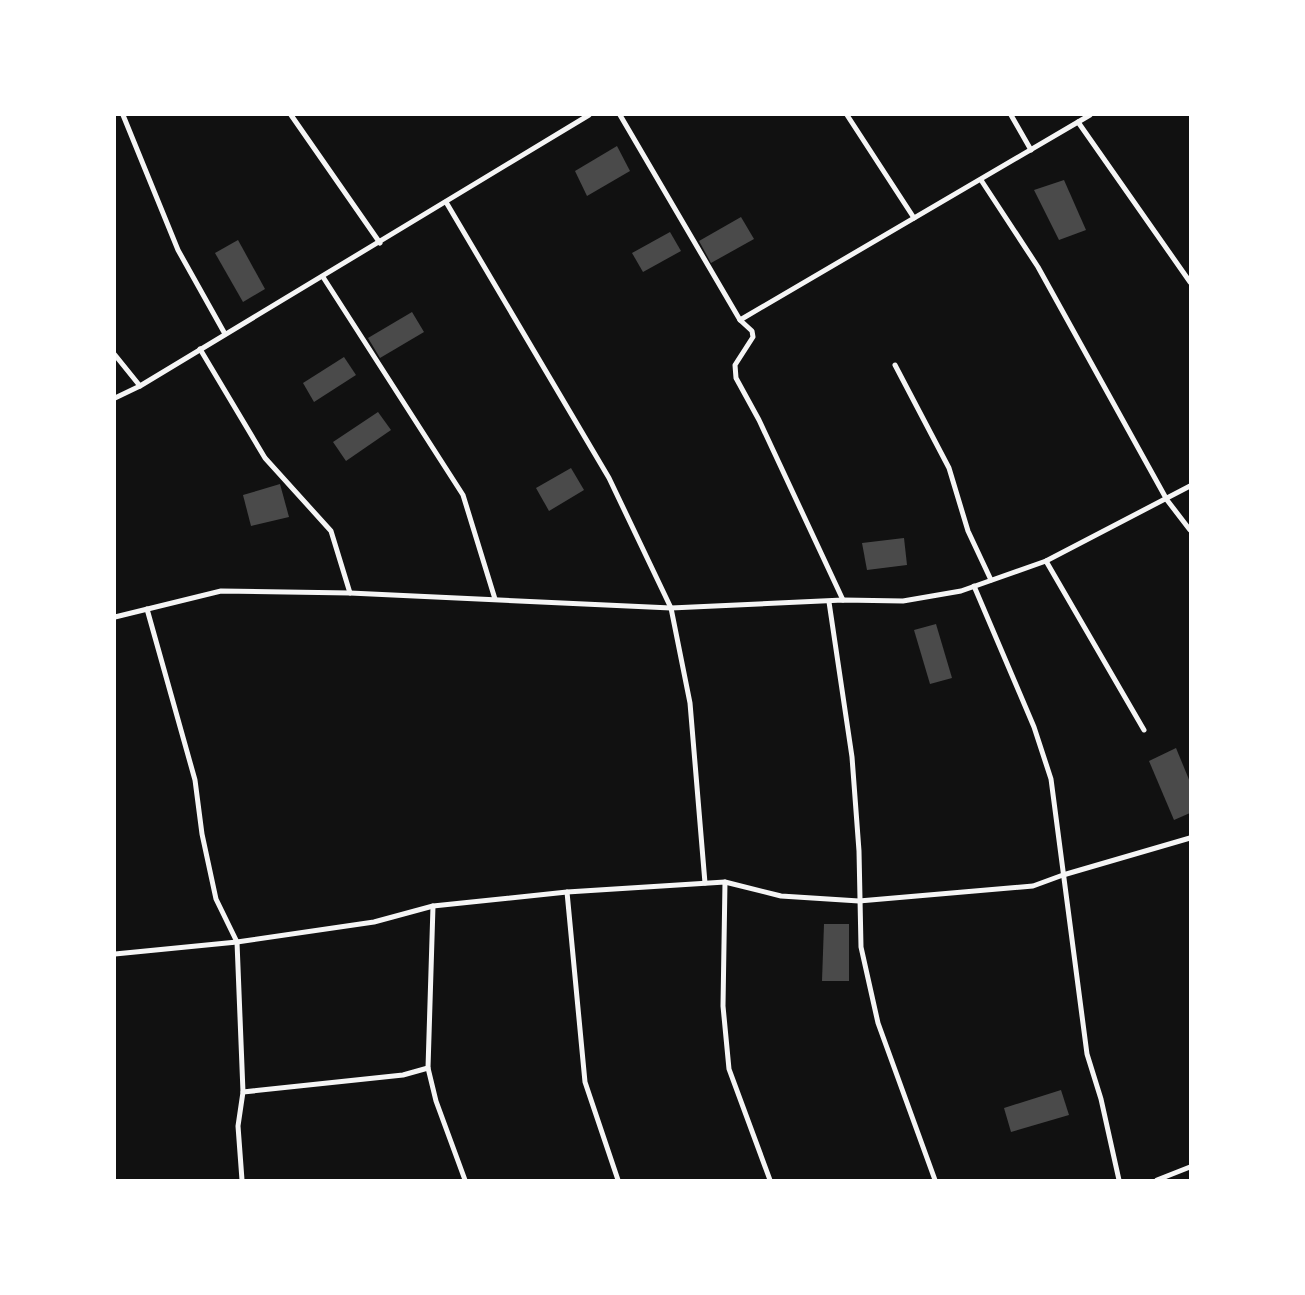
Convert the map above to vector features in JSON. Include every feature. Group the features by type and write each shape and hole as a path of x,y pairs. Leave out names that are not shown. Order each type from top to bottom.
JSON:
{"street":[{"path":"123,115 178,250 225,334"},
{"path":"291,115 380,243"},
{"path":"115,398 140,386 380,243 589,115"},
{"path":"620,115 740,320 752,331 753,337 735,365 736,378 760,420 843,600"},
{"path":"847,115 914,218"},
{"path":"1010,115 1031,150"},
{"path":"740,320 1090,115"},
{"path":"1078,122 1190,282"},
{"path":"981,180 1038,267 1167,500 1190,530"},
{"path":"446,202 609,478 671,608 690,703 705,883"},
{"path":"323,277 464,495 495,600"},
{"path":"200,350 265,458 331,531 350,593"},
{"path":"115,355 140,386"},
{"path":"895,365 949,468 968,531 991,580"},
{"path":"115,617 220,591 350,593 671,608 843,600 903,601 960,591 1046,561 1167,500 1190,486"},
{"path":"1046,561 1144,730"},
{"path":"974,586 1034,727 1051,779 1088,1054 1119,1180"},
{"path":"829,602 852,757 859,851 861,947 873,1006 935,1180"},
{"path":"147,609 195,780 202,834 216,898 237,942 243,1092 238,1126 242,1180"},
{"path":"115,954 237,942 374,922 433,906 567,892 725,882 781,896 859,901 1033,886 1063,875 1190,838"},
{"path":"725,882 723,1006 729,1069 770,1180"},
{"path":"567,892 585,1082 618,1180"},
{"path":"433,906 428,1068 436,1101 465,1180"},
{"path":"243,1092 403,1075 420,1072 428,1068"},
{"path":"1157,1180 1190,1167"}],"building":[{"path":"617,146 630,171 587,196 575,171"},
{"path":"1064,180 1086,230 1059,240 1034,190"},
{"path":"741,217 754,239 711,263 699,241"},
{"path":"670,232 681,251 643,272 632,253"},
{"path":"238,240 265,289 243,302 215,253"},
{"path":"412,312 424,332 380,358 368,338"},
{"path":"344,357 356,375 314,402 303,383"},
{"path":"378,412 391,430 346,461 333,442"},
{"path":"571,468 584,490 549,511 536,488"},
{"path":"280,484 289,517 251,526 243,495"},
{"path":"904,538 907,565 867,570 862,543"},
{"path":"936,624 952,678 930,684 914,630"},
{"path":"1176,748 1190,782 1190,813 1174,820 1149,761"},
{"path":"824,924 849,924 849,981 822,981"},
{"path":"1061,1090 1069,1115 1011,1132 1004,1108"}]}
